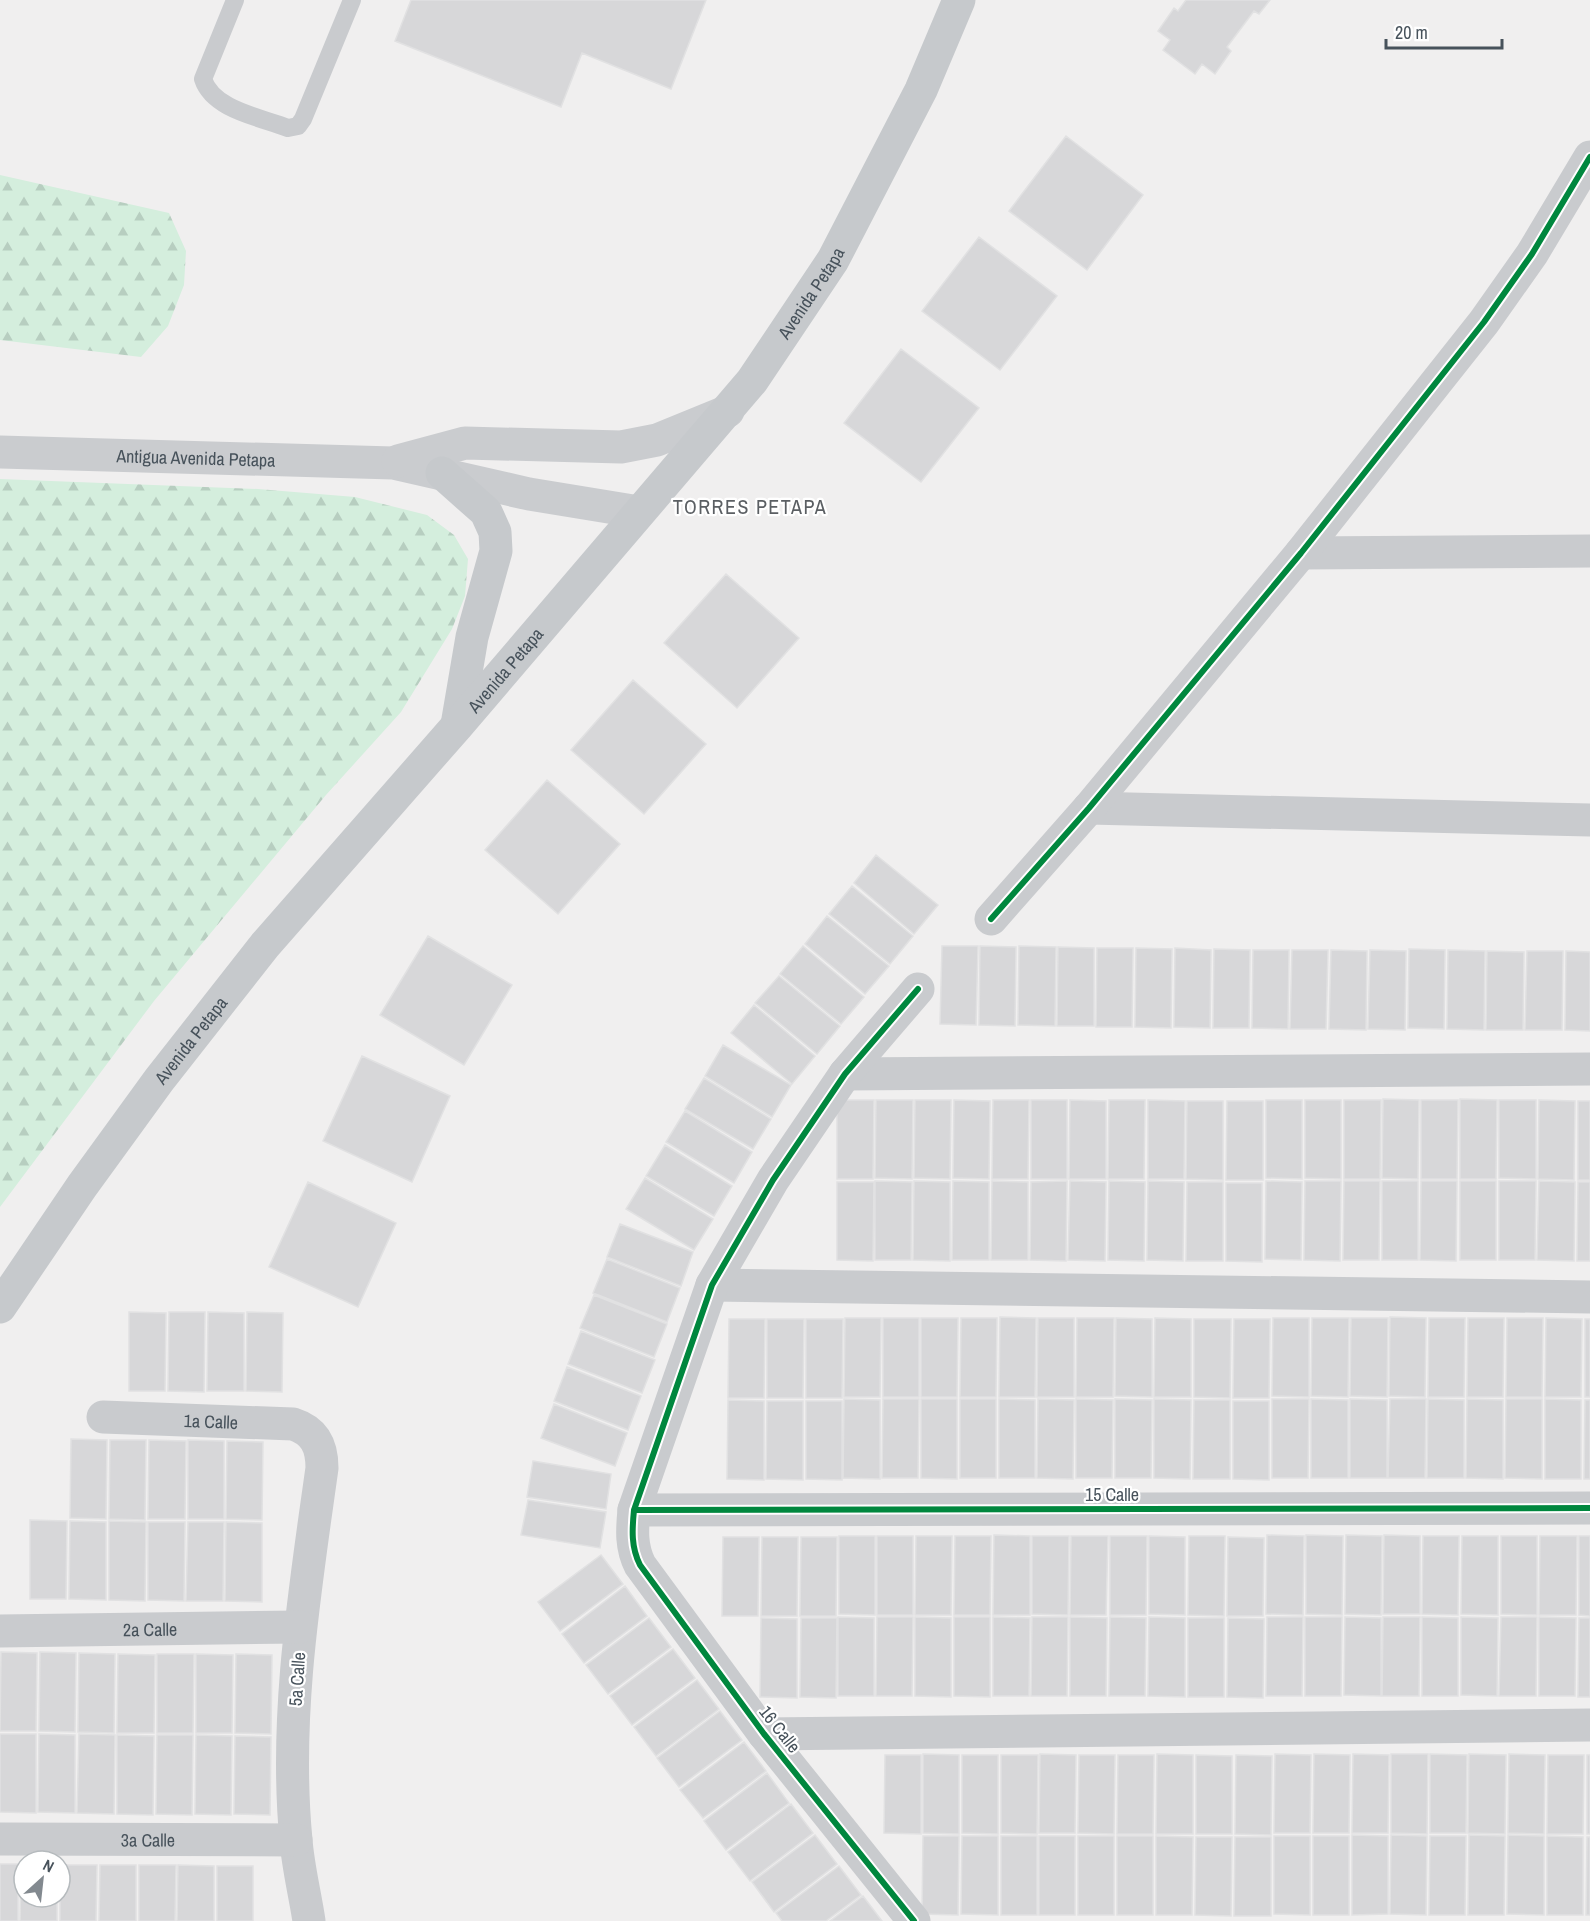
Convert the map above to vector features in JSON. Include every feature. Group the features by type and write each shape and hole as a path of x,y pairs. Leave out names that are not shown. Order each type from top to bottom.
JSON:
{"main road":[{"name":"Avenida Petapa","path":"0,1307 138,1109 258,954 457,726 752,381 833,260 921,90 959,0"},
{"name":"Antigua Avenida Petapa","path":"393,463 465,443 630,446 657,440 728,411"},
{"name":"Antigua Avenida Petapa","path":"0,452 393,463 529,494 639,512"},
{"path":"442,473 486,512 495,532 496,551 472,637 457,726"}],"street":[{"path":"991,919 1089,808 1301,553 1484,322 1532,254 1590,157"},
{"path":"1301,553 1590,551"},
{"path":"1089,808 1590,820"},
{"path":"634,1510 712,1285 773,1180 845,1074 918,989"},
{"path":"845,1074 1590,1069"},
{"path":"712,1285 1590,1297"},
{"name":"1a Calle","path":"103,1417 293,1424 316,1437"},
{"name":"5a Calle","path":"309,1921 296,1840 293,1737 300,1627 322,1468 322,1458 316,1437"},
{"name":"15 Calle","path":"634,1510 1590,1508"},
{"name":"16 Calle","path":"634,1510 633,1547 640,1565 764,1734 914,1921"},
{"name":"2a Calle","path":"0,1630 300,1627"},
{"path":"764,1734 1590,1725"},
{"name":"3a Calle","path":"0,1839 296,1840"}],"lane":[{"path":"235,0 203,79 206,89 223,103 288,128 298,126 303,118 352,0"}],"green space":[{"path":"0,175 169,213 186,251 184,285 168,326 141,357 0,340"},
{"path":"0,479 258,489 355,497 427,515 454,535 468,559 465,596 452,629 401,712 326,795 154,1001 0,1207"}],"building":[{"path":"411,0 706,0 671,89 582,53 561,107 395,41"},
{"path":"1186,0 1270,0 1259,14 1254,11 1227,47 1231,51 1215,74 1202,64 1195,74 1163,50 1170,40 1158,31 1174,8 1178,11"},
{"path":"1066,136 1143,195 1087,270 1009,211"},
{"path":"979,237 1057,296 1000,370 922,311"},
{"path":"901,349 979,408 921,482 844,423"},
{"path":"726,574 799,638 737,708 664,643"},
{"path":"633,680 706,744 644,814 571,750"},
{"path":"547,780 620,844 558,914 485,850"},
{"path":"876,855 938,905 914,934 854,883"},
{"path":"852,886 913,936 890,964 829,914"},
{"path":"827,916 889,966 865,994 805,944"},
{"path":"428,936 512,985 464,1065 380,1015"},
{"path":"803,946 864,997 841,1024 780,974"},
{"path":"942,946 978,946 976,1025 940,1024"},
{"path":"980,946 1016,947 1015,1026 979,1025"},
{"path":"1019,946 1056,947 1055,1026 1018,1025"},
{"path":"1058,947 1094,948 1094,1026 1057,1026"},
{"path":"1097,948 1133,948 1132,1027 1096,1027"},
{"path":"1136,948 1172,949 1171,1028 1135,1027"},
{"path":"1175,948 1211,950 1210,1028 1174,1027"},
{"path":"1214,949 1250,950 1249,1028 1213,1028"},
{"path":"1409,949 1445,950 1444,1029 1408,1028"},
{"path":"1253,950 1289,950 1288,1029 1252,1028"},
{"path":"1292,950 1328,950 1326,1029 1290,1029"},
{"path":"1331,950 1367,951 1366,1030 1329,1029"},
{"path":"1370,950 1406,951 1405,1030 1368,1029"},
{"path":"1448,950 1485,951 1484,1030 1447,1029"},
{"path":"1487,951 1524,952 1523,1030 1486,1030"},
{"path":"1527,951 1563,951 1562,1030 1525,1030"},
{"path":"1566,951 1590,952 1590,1031 1565,1030"},
{"path":"779,976 840,1026 817,1054 755,1003"},
{"path":"754,1005 815,1056 792,1084 731,1033"},
{"path":"723,1045 791,1085 772,1117 705,1076"},
{"path":"362,1056 450,1096 412,1182 323,1141"},
{"path":"704,1078 771,1119 753,1149 685,1109"},
{"path":"1383,1099 1419,1100 1418,1179 1382,1178"},
{"path":"1460,1099 1497,1100 1496,1179 1460,1179"},
{"path":"837,1100 874,1100 873,1179 837,1179"},
{"path":"876,1100 913,1100 912,1179 875,1178"},
{"path":"915,1100 951,1100 950,1179 914,1178"},
{"path":"954,1100 990,1101 989,1179 953,1178"},
{"path":"993,1100 1029,1100 1028,1179 992,1179"},
{"path":"1031,1100 1067,1100 1067,1179 1031,1179"},
{"path":"1070,1100 1106,1101 1106,1179 1069,1179"},
{"path":"1109,1100 1145,1100 1144,1179 1108,1179"},
{"path":"1148,1100 1185,1101 1184,1179 1148,1179"},
{"path":"1266,1100 1302,1100 1302,1179 1266,1178"},
{"path":"1305,1100 1341,1100 1341,1179 1305,1178"},
{"path":"1344,1100 1381,1100 1380,1179 1344,1179"},
{"path":"1421,1100 1458,1100 1457,1179 1421,1179"},
{"path":"1499,1100 1536,1100 1536,1179 1499,1178"},
{"path":"1539,1100 1575,1101 1574,1180 1538,1179"},
{"path":"1187,1101 1223,1101 1223,1180 1186,1179"},
{"path":"1227,1101 1263,1101 1263,1180 1226,1180"},
{"path":"1578,1101 1590,1101 1590,1180 1578,1180"},
{"path":"685,1111 752,1152 734,1183 666,1142"},
{"path":"665,1145 732,1186 714,1216 646,1176"},
{"path":"645,1178 713,1219 694,1250 626,1209"},
{"path":"875,1181 912,1182 911,1260 875,1260"},
{"path":"914,1181 950,1182 950,1261 913,1260"},
{"path":"953,1181 989,1182 989,1260 952,1260"},
{"path":"992,1181 1028,1182 1028,1260 991,1260"},
{"path":"1067,1181 1066,1261 1030,1260 1031,1182"},
{"path":"1070,1181 1106,1182 1105,1261 1068,1260"},
{"path":"1109,1181 1145,1182 1144,1261 1108,1260"},
{"path":"1148,1181 1184,1182 1183,1261 1147,1260"},
{"path":"1266,1181 1302,1182 1301,1260 1265,1259"},
{"path":"1305,1181 1341,1181 1340,1261 1304,1260"},
{"path":"1344,1181 1380,1181 1379,1260 1343,1260"},
{"path":"1382,1181 1418,1181 1418,1260 1382,1260"},
{"path":"1421,1181 1457,1181 1456,1261 1420,1260"},
{"path":"1460,1181 1496,1181 1496,1260 1460,1260"},
{"path":"1499,1181 1536,1181 1535,1260 1499,1260"},
{"path":"1539,1181 1575,1182 1574,1261 1537,1260"},
{"path":"308,1182 396,1223 358,1307 269,1267"},
{"path":"837,1182 874,1182 873,1261 837,1260"},
{"path":"1187,1182 1223,1182 1223,1261 1186,1261"},
{"path":"1578,1182 1590,1182 1590,1261 1577,1261"},
{"path":"1226,1183 1262,1183 1262,1262 1226,1261"},
{"path":"620,1224 693,1252 681,1286 607,1257"},
{"path":"607,1259 680,1288 667,1322 593,1293"},
{"path":"594,1295 667,1324 654,1357 580,1328"},
{"path":"129,1312 166,1313 165,1391 129,1391"},
{"path":"169,1312 205,1312 204,1392 168,1391"},
{"path":"208,1312 244,1313 244,1391 207,1391"},
{"path":"247,1312 283,1313 282,1392 246,1391"},
{"path":"1000,1317 1036,1318 1035,1397 999,1397"},
{"path":"1390,1317 1426,1318 1425,1397 1389,1396"},
{"path":"845,1318 881,1318 880,1397 844,1397"},
{"path":"883,1318 919,1318 919,1397 883,1397"},
{"path":"921,1318 958,1318 957,1397 921,1397"},
{"path":"961,1318 997,1318 996,1397 960,1397"},
{"path":"1038,1318 1074,1318 1074,1397 1037,1397"},
{"path":"1077,1318 1114,1318 1113,1397 1076,1397"},
{"path":"1116,1318 1152,1319 1152,1397 1115,1396"},
{"path":"1155,1318 1191,1319 1191,1397 1154,1397"},
{"path":"1273,1318 1309,1318 1309,1397 1272,1396"},
{"path":"1312,1318 1349,1318 1348,1397 1311,1396"},
{"path":"1351,1318 1388,1318 1387,1397 1350,1396"},
{"path":"1429,1318 1465,1318 1464,1397 1428,1397"},
{"path":"1468,1318 1504,1318 1503,1397 1467,1397"},
{"path":"1507,1318 1543,1318 1542,1397 1506,1397"},
{"path":"1546,1318 1582,1319 1581,1397 1545,1397"},
{"path":"729,1319 765,1319 764,1398 728,1398"},
{"path":"767,1319 804,1319 803,1398 767,1398"},
{"path":"806,1319 843,1319 842,1398 806,1398"},
{"path":"1194,1319 1231,1319 1230,1398 1194,1397"},
{"path":"1234,1319 1270,1319 1269,1398 1233,1398"},
{"path":"1585,1319 1590,1319 1590,1397 1585,1397"},
{"path":"581,1331 655,1360 642,1393 568,1364"},
{"path":"567,1367 641,1396 628,1430 554,1401"},
{"path":"844,1399 880,1400 880,1479 843,1478"},
{"path":"883,1399 919,1399 918,1478 882,1478"},
{"path":"921,1399 957,1399 957,1479 921,1478"},
{"path":"960,1399 996,1399 996,1478 960,1478"},
{"path":"999,1399 1035,1400 1035,1478 999,1478"},
{"path":"1038,1399 1074,1400 1073,1479 1037,1478"},
{"path":"1076,1399 1113,1400 1112,1478 1076,1478"},
{"path":"1115,1399 1152,1400 1151,1478 1115,1478"},
{"path":"1154,1399 1191,1400 1190,1479 1154,1478"},
{"path":"1272,1399 1309,1399 1308,1478 1272,1478"},
{"path":"1311,1399 1348,1400 1348,1478 1311,1478"},
{"path":"1350,1399 1387,1400 1387,1478 1350,1478"},
{"path":"1390,1399 1426,1399 1425,1478 1388,1478"},
{"path":"1428,1399 1464,1400 1464,1478 1427,1478"},
{"path":"1467,1399 1503,1400 1503,1479 1466,1478"},
{"path":"1506,1399 1542,1399 1542,1479 1505,1478"},
{"path":"1545,1399 1581,1400 1581,1479 1545,1479"},
{"path":"728,1400 764,1401 764,1480 727,1479"},
{"path":"1194,1400 1230,1400 1230,1479 1193,1479"},
{"path":"1585,1400 1590,1400 1590,1479 1584,1479"},
{"path":"767,1401 803,1401 803,1480 766,1479"},
{"path":"806,1401 842,1401 842,1480 806,1479"},
{"path":"1233,1401 1269,1401 1269,1480 1233,1479"},
{"path":"554,1404 627,1433 615,1466 541,1438"},
{"path":"71,1439 107,1440 106,1519 70,1518"},
{"path":"110,1440 146,1440 145,1520 109,1519"},
{"path":"149,1440 186,1441 185,1519 148,1519"},
{"path":"188,1440 224,1441 224,1519 188,1519"},
{"path":"227,1441 263,1442 262,1520 226,1519"},
{"path":"533,1461 611,1474 606,1509 527,1497"},
{"path":"528,1500 606,1512 600,1548 521,1535"},
{"path":"30,1520 67,1521 66,1599 30,1599"},
{"path":"70,1521 106,1522 106,1600 69,1599"},
{"path":"109,1521 146,1522 145,1601 109,1600"},
{"path":"148,1522 185,1522 184,1601 148,1600"},
{"path":"188,1522 224,1522 223,1601 186,1601"},
{"path":"226,1522 262,1523 262,1602 225,1601"},
{"path":"994,1535 1030,1536 1030,1615 993,1615"},
{"path":"1267,1535 1304,1536 1303,1615 1266,1614"},
{"path":"1306,1535 1343,1536 1342,1615 1306,1614"},
{"path":"1346,1535 1382,1536 1381,1615 1345,1614"},
{"path":"1384,1535 1420,1536 1420,1614 1383,1614"},
{"path":"839,1536 875,1536 875,1615 839,1614"},
{"path":"877,1536 913,1536 913,1615 877,1615"},
{"path":"916,1536 952,1536 951,1615 915,1615"},
{"path":"955,1536 991,1536 990,1615 954,1615"},
{"path":"1032,1536 1069,1536 1068,1615 1032,1614"},
{"path":"1071,1536 1108,1536 1106,1615 1070,1615"},
{"path":"1110,1536 1147,1536 1146,1615 1110,1615"},
{"path":"1149,1536 1185,1537 1185,1615 1149,1614"},
{"path":"1189,1536 1225,1536 1224,1616 1188,1615"},
{"path":"1423,1536 1459,1536 1458,1615 1422,1614"},
{"path":"1462,1536 1498,1536 1498,1615 1461,1614"},
{"path":"1501,1536 1537,1536 1537,1615 1501,1614"},
{"path":"1540,1536 1577,1536 1576,1615 1539,1615"},
{"path":"1579,1536 1590,1536 1590,1616 1579,1615"},
{"path":"723,1537 759,1537 758,1616 722,1616"},
{"path":"762,1537 798,1537 797,1616 761,1616"},
{"path":"801,1537 837,1537 836,1616 800,1616"},
{"path":"1228,1537 1264,1538 1263,1616 1227,1616"},
{"path":"601,1555 623,1584 560,1631 538,1602"},
{"path":"625,1586 647,1616 584,1663 562,1634"},
{"path":"838,1617 874,1618 874,1696 838,1696"},
{"path":"877,1617 913,1617 912,1696 876,1696"},
{"path":"915,1617 951,1618 951,1697 915,1696"},
{"path":"954,1617 990,1617 990,1697 954,1696"},
{"path":"993,1617 1030,1618 1029,1696 993,1696"},
{"path":"1032,1617 1068,1617 1067,1696 1031,1696"},
{"path":"1070,1617 1107,1618 1106,1696 1070,1696"},
{"path":"1110,1617 1146,1618 1145,1696 1109,1696"},
{"path":"1149,1617 1185,1618 1185,1697 1148,1696"},
{"path":"1267,1617 1303,1617 1302,1696 1266,1696"},
{"path":"1305,1617 1342,1617 1341,1696 1305,1696"},
{"path":"1345,1617 1381,1618 1381,1696 1344,1695"},
{"path":"1383,1617 1420,1617 1419,1696 1382,1696"},
{"path":"1422,1617 1458,1618 1458,1696 1422,1696"},
{"path":"1461,1617 1498,1618 1497,1696 1461,1695"},
{"path":"1501,1617 1537,1617 1536,1696 1499,1696"},
{"path":"1539,1617 1576,1618 1575,1696 1539,1696"},
{"path":"649,1618 671,1647 608,1694 586,1665"},
{"path":"761,1618 797,1619 797,1698 760,1697"},
{"path":"801,1618 837,1618 836,1698 800,1697"},
{"path":"1188,1618 1224,1618 1224,1697 1188,1697"},
{"path":"1228,1618 1264,1619 1263,1698 1227,1697"},
{"path":"1579,1618 1590,1618 1590,1697 1578,1697"},
{"path":"673,1649 695,1678 632,1725 610,1696"},
{"path":"1,1652 37,1653 36,1731 0,1731"},
{"path":"40,1652 76,1653 75,1732 39,1731"},
{"path":"79,1653 115,1654 114,1733 78,1732"},
{"path":"118,1654 155,1655 154,1733 117,1733"},
{"path":"157,1654 194,1654 193,1733 157,1733"},
{"path":"196,1654 233,1655 232,1733 196,1733"},
{"path":"236,1654 272,1655 271,1734 235,1733"},
{"path":"697,1680 719,1709 656,1756 634,1727"},
{"path":"720,1711 742,1740 679,1787 657,1758"},
{"path":"0,1734 36,1734 36,1813 0,1812"},
{"path":"39,1734 75,1735 75,1813 38,1812"},
{"path":"79,1734 115,1735 114,1814 77,1813"},
{"path":"117,1735 154,1736 153,1815 117,1814"},
{"path":"157,1735 193,1735 192,1815 156,1814"},
{"path":"196,1735 232,1736 231,1815 195,1814"},
{"path":"235,1736 271,1737 270,1815 234,1814"},
{"path":"744,1742 766,1771 703,1818 680,1790"},
{"path":"923,1754 959,1755 959,1834 923,1833"},
{"path":"1040,1754 1076,1755 1075,1833 1039,1833"},
{"path":"1157,1754 1193,1755 1193,1834 1156,1834"},
{"path":"1275,1754 1311,1755 1310,1833 1274,1833"},
{"path":"1314,1754 1350,1755 1349,1833 1313,1833"},
{"path":"1353,1754 1389,1755 1388,1833 1352,1833"},
{"path":"1391,1754 1428,1754 1427,1834 1391,1833"},
{"path":"1430,1754 1467,1755 1466,1833 1430,1833"},
{"path":"1469,1754 1506,1755 1505,1834 1468,1833"},
{"path":"1509,1754 1545,1755 1544,1834 1508,1833"},
{"path":"885,1755 921,1755 921,1834 884,1833"},
{"path":"962,1755 998,1755 998,1834 962,1833"},
{"path":"1001,1755 1038,1755 1037,1834 1001,1833"},
{"path":"1079,1755 1115,1755 1114,1834 1078,1833"},
{"path":"1118,1755 1154,1755 1153,1834 1117,1834"},
{"path":"1196,1755 1232,1756 1232,1834 1196,1834"},
{"path":"1236,1755 1272,1756 1271,1835 1235,1834"},
{"path":"1548,1755 1584,1755 1583,1834 1547,1834"},
{"path":"1587,1755 1590,1755 1590,1834 1587,1834"},
{"path":"767,1773 789,1803 726,1850 704,1821"},
{"path":"791,1804 813,1833 750,1881 728,1852"},
{"path":"815,1835 837,1864 774,1912 752,1882"},
{"path":"1352,1835 1388,1836 1388,1914 1352,1915"},
{"path":"1391,1835 1427,1836 1426,1915 1390,1914"},
{"path":"1469,1835 1505,1836 1504,1915 1468,1915"},
{"path":"1508,1835 1544,1836 1544,1915 1507,1914"},
{"path":"923,1836 959,1836 958,1915 922,1914"},
{"path":"962,1836 998,1836 998,1915 961,1914"},
{"path":"1001,1836 1037,1836 1037,1915 1001,1915"},
{"path":"1039,1836 1075,1836 1075,1915 1039,1915"},
{"path":"1078,1836 1114,1836 1114,1915 1078,1915"},
{"path":"1117,1836 1153,1836 1153,1915 1117,1915"},
{"path":"1156,1836 1193,1837 1192,1915 1156,1915"},
{"path":"1274,1836 1310,1836 1310,1915 1274,1914"},
{"path":"1313,1836 1349,1836 1349,1915 1313,1915"},
{"path":"1430,1836 1466,1836 1465,1915 1429,1915"},
{"path":"1547,1836 1583,1837 1583,1915 1547,1915"},
{"path":"1196,1837 1232,1837 1231,1916 1195,1915"},
{"path":"1235,1837 1271,1837 1271,1916 1234,1916"},
{"path":"1587,1837 1590,1837 1590,1915 1586,1915"},
{"path":"0,1864 12,1864 12,1909 18,1909 18,1921 0,1921"},
{"path":"72,1865 97,1865 96,1921 60,1921 60,1909 72,1909"},
{"path":"100,1865 136,1865 136,1921 99,1921"},
{"path":"139,1865 176,1865 175,1921 139,1921"},
{"path":"178,1865 214,1866 214,1921 177,1921"},
{"path":"217,1866 253,1866 253,1921 217,1921"},
{"path":"839,1866 861,1895 826,1921 782,1921 776,1913"},
{"path":"863,1896 882,1921 830,1921"},
{"path":"20,1909 57,1909 57,1921 20,1921"}],"cycle path":[{"path":"991,919 1089,808 1301,553 1484,322 1532,254 1590,157"},
{"path":"914,1921 764,1734 640,1565 635,1552 633,1531 634,1510 712,1285 773,1180 845,1074 918,989"},
{"path":"634,1510 1590,1508"}],"district":[{"name":"TORRES PETAPA","path":"750,506"}]}
